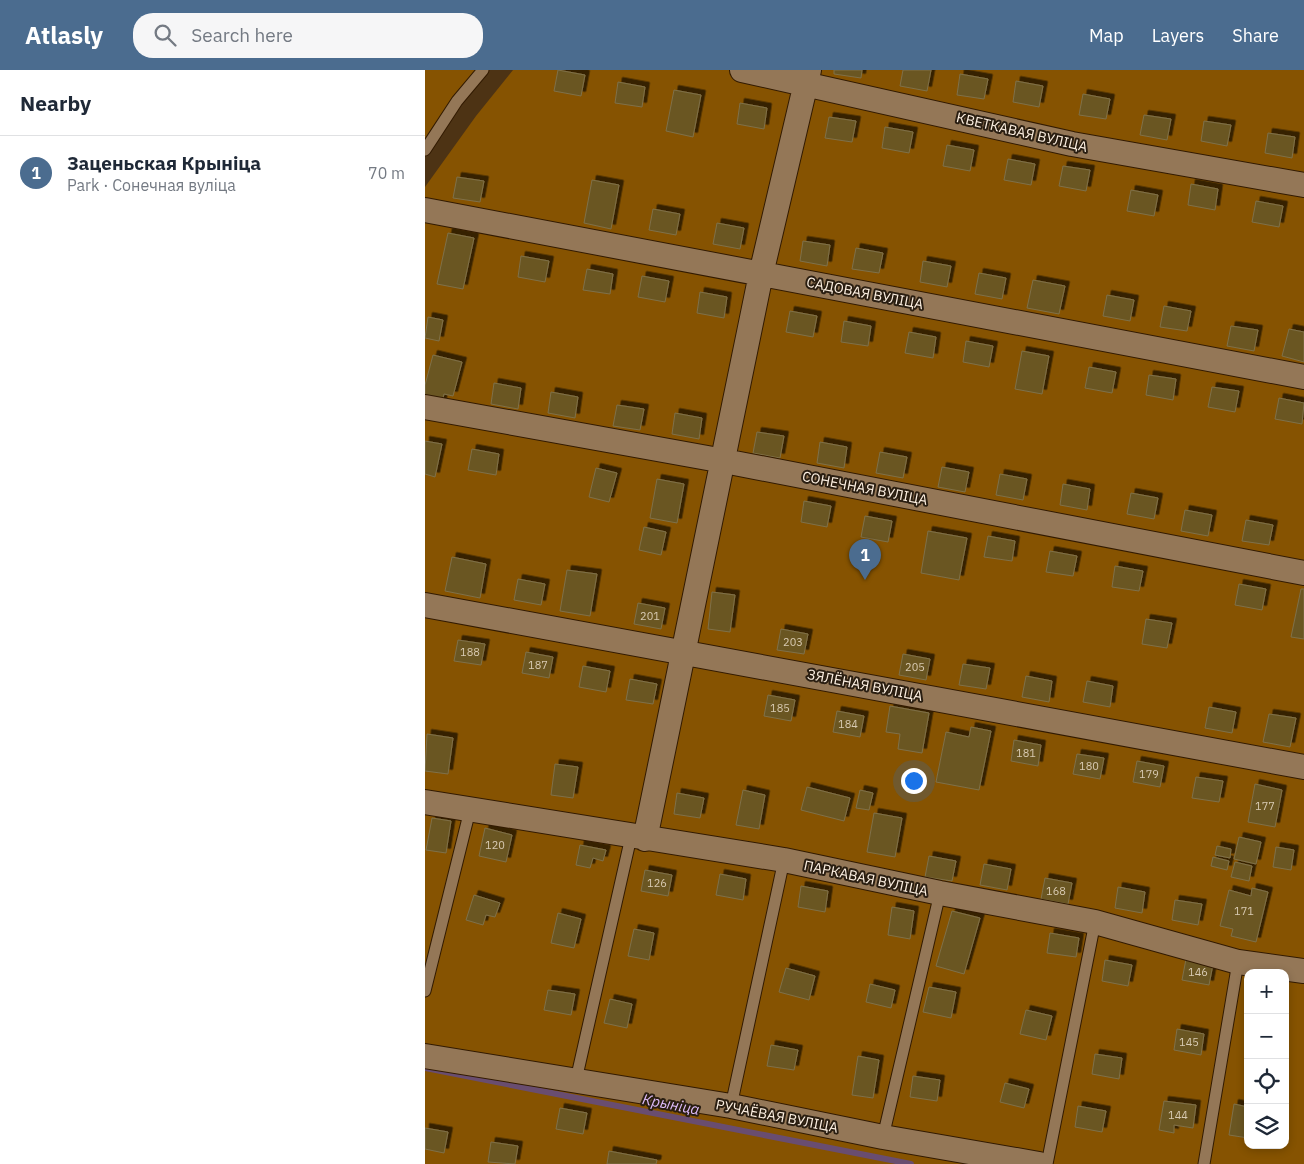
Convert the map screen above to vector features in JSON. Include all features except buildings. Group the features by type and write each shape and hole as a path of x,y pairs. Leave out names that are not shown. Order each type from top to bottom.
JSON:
{"street":[{"name":"КВЕТКАВАЯ ВУЛІЦА","path":"742,70 808,77 1072,144 1304,185"},
{"path":"638,838 684,652 725,461 761,274 808,77"},
{"name":"САДОВАЯ ВУЛІЦА","path":"425,210 1304,377"},
{"name":"СОНЕЧНАЯ ВУЛІЦА","path":"425,407 725,461 1304,573"},
{"name":"ЗЯЛЁНАЯ ВУЛІЦА","path":"425,605 1304,767"},
{"name":"ПАРКАВАЯ ВУЛІЦА","path":"425,802 638,838 784,860 940,893 1095,922 1238,962 1304,971"},
{"name":"РУЧАЁВАЯ ВУЛІЦА","path":"425,1056 731,1106 883,1137 1039,1164"}],"lane":[{"path":"425,150 457,101 483,70"},
{"path":"425,992 470,810"},
{"path":"576,1080 638,838"},
{"path":"731,1106 784,860"},
{"path":"883,1137 940,893"},
{"path":"1047,1164 1095,922"},
{"path":"1204,1164 1238,962"}],"shaded area":[{"path":"425,70 483,70 425,150"},
{"path":"513,70 1304,70 1304,1164 425,1164 425,187 476,116"}],"waterway":[{"name":"Крыніца","path":"425,1068 911,1164"}],"place":[{"name":"Заценьская Крыніца","path":"865,580"}]}
